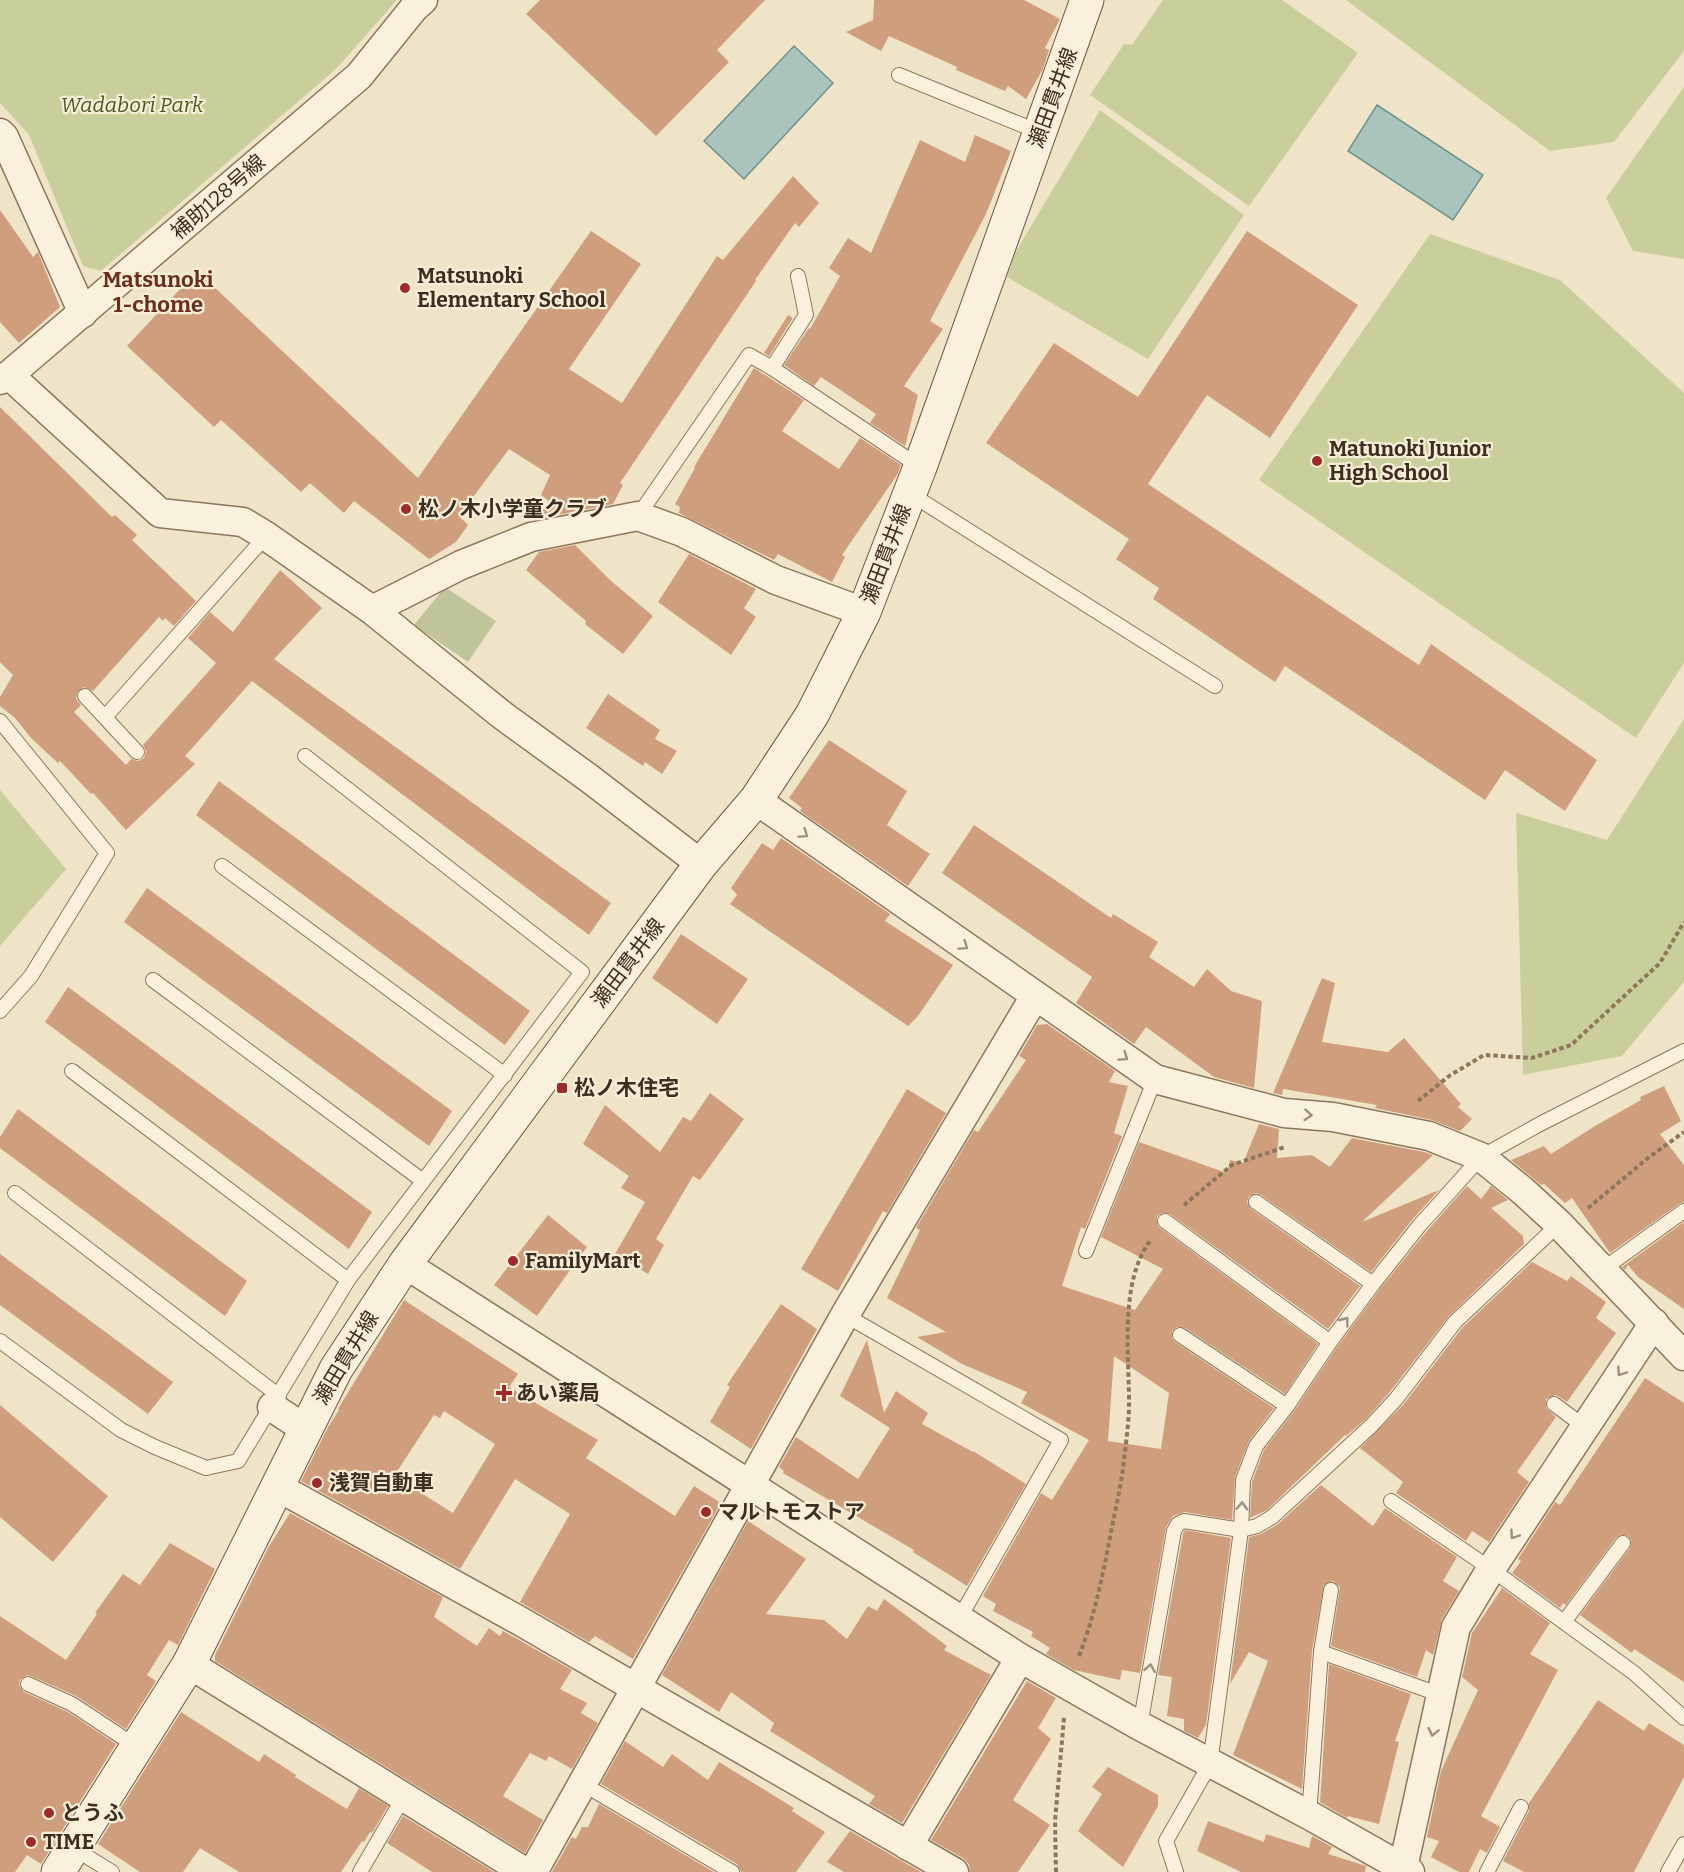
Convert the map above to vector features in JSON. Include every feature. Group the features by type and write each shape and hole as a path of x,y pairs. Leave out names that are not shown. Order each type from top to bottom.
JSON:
{"main road":[{"name":"瀬田貫井線","path":"65,1860 189,1664 336,1369 405,1264 701,864 756,800 812,715 864,612 1088,0"}],"street":[{"name":"補助128号線","path":"4,378 83,313 358,76 423,0"},
{"path":"0,133 4,137 83,313"},
{"path":"4,378 160,513 243,522 266,536 372,610 502,715 701,864"},
{"path":"372,610 461,565 531,537 638,516 682,532 776,580 864,612"},
{"path":"756,800 1155,1079 1284,1113 1333,1117 1429,1136 1481,1157 1559,1224 1684,1356"},
{"path":"533,1872 845,1316 1035,996"},
{"path":"405,1264 1020,1658 1140,1726 1309,1815 1405,1871 1456,1627 1491,1569 1654,1323"},
{"path":"275,1402 305,1429"},
{"path":"276,1486 520,1621 954,1872"},
{"path":"908,1846 1020,1658"},
{"path":"189,1664 525,1872"}],"lane":[{"path":"899,75 1041,132"},
{"path":"772,368 806,315 798,276"},
{"path":"638,516 749,356 772,368 914,480 1215,686"},
{"path":"106,716 266,536"},
{"path":"86,696 137,752"},
{"path":"0,721 107,853 31,976 0,1011"},
{"path":"0,1341 121,1430 206,1468 238,1461 348,1280 582,972 305,756"},
{"path":"222,866 505,1075"},
{"path":"153,980 423,1181"},
{"path":"1176,1872 1166,1841 1210,1764 1241,1530 1243,1480 1256,1446 1373,1284 1419,1226 1481,1157 1540,1124 1684,1051"},
{"path":"72,1071 348,1280"},
{"path":"1086,1251 1155,1079"},
{"path":"15,1192 275,1402"},
{"path":"1256,1202 1373,1284"},
{"path":"1602,1270 1684,1210"},
{"path":"1165,1221 1330,1342"},
{"path":"1140,1726 1174,1530 1178,1524 1184,1521 1241,1530 1257,1526 1272,1517 1372,1425 1396,1399 1455,1322 1559,1224"},
{"path":"845,1316 1061,1440 958,1619"},
{"path":"1180,1335 1287,1406"},
{"path":"1554,1404 1585,1427"},
{"path":"1391,1501 1491,1569 1634,1673 1684,1718"},
{"path":"1564,1622 1623,1543"},
{"path":"1309,1815 1321,1652 1331,1590"},
{"path":"1321,1652 1441,1695"},
{"path":"28,1683 72,1704 137,1747"},
{"path":"583,1784 732,1872"},
{"path":"360,1872 403,1798"},
{"path":"1487,1872 1521,1807"},
{"path":"1668,1872 1684,1844"},
{"path":"65,1860 112,1872"}],"path":[{"path":"1387,1127 1449,1076 1484,1055 1532,1058 1570,1045 1660,963 1684,922"},
{"path":"1559,1224 1575,1218 1648,1158 1684,1132"},
{"path":"1056,1872 1055,1821 1060,1749 1068,1686 1100,1592 1123,1470 1129,1410 1126,1355 1130,1299 1142,1253 1165,1221 1232,1165 1286,1147"}],"green space":[{"name":"Wadabori Park","path":"0,0 397,0 336,69 101,271 83,266 29,135 0,103"},
{"path":"1163,0 1282,0 1358,53 1249,206 1090,95 1124,44 1132,45"},
{"path":"1346,0 1684,0 1684,51 1614,142 1550,151"},
{"path":"1684,87 1684,259 1633,251 1606,198"},
{"path":"1100,110 1244,215 1148,359 1007,277 1015,253"},
{"path":"1430,234 1560,280 1684,393 1684,663 1636,738 1259,480"},
{"path":"445,587 496,621 468,662 414,625"},
{"path":"1684,719 1684,982 1622,1056 1523,1075 1516,813 1607,840"},
{"path":"0,790 66,869 0,946"}],"water":[{"path":"794,46 833,83 744,179 704,141"},
{"path":"1377,105 1483,175 1453,220 1348,151"}],"building":[{"path":"540,0 765,0 717,50 729,62 656,136 526,14"},
{"path":"874,0 1024,0 1060,19 1045,48 1049,50 1043,69 1026,99 1008,86 1005,91 956,70 957,67 889,36 881,51 846,32 873,20"},
{"path":"975,135 1011,151 986,214 930,321 943,329 904,386 918,395 905,446 870,423 876,414 821,377 814,386 784,365 810,329 840,276 829,268 848,238 871,253 920,140 965,162"},
{"path":"793,176 819,203 799,227 795,223 755,280 620,483 623,485 613,504 537,519 549,501 541,495 550,475 509,449 459,516 468,525 456,542 429,559 354,501 344,513 310,483 301,492 221,420 214,427 127,346 197,271 418,478 591,231 641,264 569,369 622,403 717,256 723,260"},
{"path":"0,210 33,257 38,252 60,307 19,343 0,322"},
{"path":"1247,231 1358,305 1270,438 1207,395 1148,484 1419,665 1431,644 1597,760 1565,811 1505,770 1485,800 1285,666 1275,682 1153,599 1159,588 1116,559 1129,539 986,443 1054,343 1138,397"},
{"path":"788,315 793,318 769,356 764,353"},
{"path":"754,368 804,400 782,431 839,469 860,438 901,465 897,475 842,555 845,557 832,582 778,554 774,560 679,513 680,507 675,504 694,467"},
{"path":"0,407 112,517 115,515 137,535 132,540 196,601 174,626 165,618 163,621 159,617 93,691 84,687 77,693 76,699 81,705 74,712 126,765 131,759 138,761 144,758 146,751 143,745 216,663 188,638 210,612 233,632 280,570 322,608 274,659 611,903 589,935 252,681 185,756 195,764 126,830 93,793 91,794 60,761 58,763 31,738 15,718 0,706 0,697 13,675 0,662"},
{"path":"575,545 611,581 653,616 623,654 585,624 586,621 526,570 539,552"},
{"path":"689,554 756,589 744,608 756,617 731,655 658,602"},
{"path":"608,694 660,730 655,739 677,751 662,774 645,762 643,766 586,728"},
{"path":"829,740 907,791 887,825 930,854 908,886 800,811 802,808 789,798"},
{"path":"219,781 530,1011 505,1045 196,815"},
{"path":"974,825 1111,918 1113,914 1158,942 1149,957 1194,987 1207,969 1231,991 1262,1001 1254,1088 1214,1077 1146,1027 1134,1044 1076,1003 1092,977 942,873"},
{"path":"781,838 890,914 885,921 953,965 918,1016 908,1026 730,904 737,895 731,888 762,843 773,850"},
{"path":"147,888 452,1111 429,1146 124,922"},
{"path":"681,934 748,979 717,1024 652,978"},
{"path":"1322,978 1335,983 1322,1042 1388,1052 1404,1038 1461,1104 1458,1107 1472,1119 1460,1131 1432,1120 1375,1108 1377,1105 1283,1089 1282,1095 1273,1093"},
{"path":"68,987 372,1212 349,1249 45,1022"},
{"path":"1047,1024 1115,1071 1109,1082 1128,1086 1114,1133 1122,1136 1085,1229 1081,1227 1062,1286 1135,1310 1163,1269 1101,1237 1139,1142 1227,1173 1230,1160 1243,1163 1259,1124 1279,1129 1277,1158 1312,1155 1330,1167 1352,1138 1433,1155 1362,1222 1439,1190 1371,1272 1261,1195 1256,1193 1249,1196 1247,1202 1251,1209 1360,1286 1328,1329 1170,1214 1162,1213 1157,1216 1157,1224 1160,1228 1318,1344 1285,1394 1185,1328 1177,1327 1172,1331 1172,1338 1175,1342 1274,1408 1249,1441 1235,1477 1232,1520 1185,1512 1173,1516 1166,1527 1140,1673 1122,1670 1120,1680 1074,1670 1046,1654 1050,1648 1031,1636 1033,1632 993,1611 996,1604 983,1596 1041,1493 1052,1500 1089,1440 1021,1403 1027,1392 962,1364 917,1337 946,1332 887,1298 920,1230 916,1228 974,1130 978,1132 1026,1060 1019,1056 1037,1025","holes":["1114,1356 1169,1393 1161,1449 1108,1441"]},
{"path":"1664,1086 1681,1121 1660,1134 1684,1165 1684,1202 1610,1253 1572,1198 1565,1203 1511,1160 1544,1146 1551,1154 1641,1100 1640,1097"},
{"path":"907,1089 946,1113 887,1213 883,1211 838,1291 801,1269"},
{"path":"710,1093 744,1119 700,1180 693,1176 656,1239 664,1245 648,1274 615,1254 645,1202 621,1188 629,1176 583,1144 605,1105 660,1152 683,1117 691,1121"},
{"path":"18,1109 247,1281 225,1316 0,1148 0,1137"},
{"path":"1467,1186 1481,1199 1491,1186 1508,1200 1491,1208 1523,1236 1524,1244 1449,1316 1366,1419 1345,1435 1267,1510 1250,1518 1252,1482 1264,1450 1380,1289"},
{"path":"548,1215 587,1247 537,1316 494,1285"},
{"path":"1684,1222 1684,1309 1638,1277 1628,1265 1625,1270 1622,1267"},
{"path":"0,1254 173,1382 148,1414 0,1305"},
{"path":"1532,1262 1567,1281 1571,1276 1606,1302 1596,1318 1616,1333 1567,1402 1556,1395 1546,1399 1546,1408 1556,1417 1517,1472 1529,1482 1489,1542 1472,1531 1466,1541 1396,1493 1403,1482 1360,1448 1403,1405 1462,1328"},
{"path":"404,1300 518,1374 509,1387 598,1440 586,1458 675,1516 694,1486 721,1503 633,1659 595,1636 589,1642 520,1602 570,1514 515,1479 460,1569 301,1481 338,1409","holes":["444,1411 495,1444 453,1513 394,1476 434,1415 440,1418"]},
{"path":"781,1304 817,1329 751,1449 710,1422 730,1387 727,1385"},
{"path":"867,1340 884,1413 896,1391 928,1413 922,1424 973,1451 1026,1484 967,1586 913,1552 914,1550 783,1473 784,1471 779,1467 796,1437 858,1479 890,1428 840,1396"},
{"path":"1645,1378 1684,1403 1684,1682 1634,1649 1632,1653 1580,1615 1630,1548 1631,1540 1628,1536 1620,1535 1616,1538 1566,1605 1563,1603 1560,1608 1512,1573 1521,1561 1518,1559 1555,1502 1560,1505"},
{"path":"0,1405 108,1496 53,1562 0,1517"},
{"path":"1321,1485 1373,1526 1385,1508 1457,1557 1443,1581 1459,1591 1442,1619 1433,1655 1426,1650 1417,1677 1331,1646 1340,1587 1333,1581 1324,1585 1312,1651 1302,1789 1233,1755 1268,1661 1249,1652 1230,1684 1249,1537 1261,1534 1278,1524"},
{"path":"290,1513 443,1597 434,1617 477,1646 489,1628 500,1636 503,1631 572,1670 560,1689 587,1703 581,1713 598,1723 572,1769 549,1756 546,1761 530,1753 503,1796 543,1820 525,1853 215,1661 215,1655 268,1548"},
{"path":"748,1521 806,1559 766,1614 824,1620 847,1639 868,1606 877,1611 884,1599 947,1646 944,1650 991,1675 902,1823 869,1804 875,1796 770,1731 774,1723 731,1692 719,1712 662,1675"},
{"path":"1185,1530 1231,1538 1206,1725 1198,1738 1184,1731 1184,1719 1167,1716 1172,1677 1158,1675"},
{"path":"170,1543 215,1569 178,1645 169,1640 147,1675 156,1681 126,1729 76,1696 31,1676 27,1675 20,1680 19,1685 24,1692 68,1712 116,1744 41,1864 27,1855 15,1872 0,1872 0,1616 66,1660 123,1574 140,1585"},
{"path":"1502,1588 1550,1623 1530,1654 1558,1670 1481,1816 1500,1827 1487,1853 1480,1849 1469,1872 1459,1872 1431,1857 1439,1841 1427,1837 1441,1771 1478,1690 1462,1677 1472,1633"},
{"path":"1329,1664 1411,1694 1395,1741 1399,1742 1379,1824 1348,1816 1347,1818 1320,1802"},
{"path":"1027,1681 1056,1698 1038,1728 1051,1739 1013,1800 1050,1825 1018,1872 970,1872 969,1864 963,1858 931,1840"},
{"path":"1598,1700 1644,1731 1649,1723 1684,1745 1684,1777 1634,1872 1524,1872 1503,1861 1529,1811 1529,1803"},
{"path":"181,1712 259,1762 264,1754 296,1775 295,1777 347,1809 359,1788 388,1806 372,1833 370,1832 364,1842 362,1841 341,1872 239,1872 200,1848 183,1872 140,1872 98,1844"},
{"path":"625,1741 663,1767 672,1754 708,1780 719,1762 794,1808 792,1811 825,1832 796,1872 741,1872 737,1864 601,1784"},
{"path":"1108,1767 1158,1795 1158,1806 1123,1867 1078,1831 1102,1794 1092,1787"},
{"path":"599,1804 714,1872 552,1872 572,1837 576,1839 582,1827 588,1827"},
{"path":"403,1816 494,1872 432,1872 387,1843"},
{"path":"1208,1821 1264,1842 1266,1834 1309,1848 1312,1836 1332,1847 1328,1854 1366,1866 1365,1872 1241,1872 1197,1851"},
{"path":"850,1831 921,1872 844,1872 827,1862"}],"place":[{"name":"Matsunoki Elementary School","path":"405,288"},
{"name":"Matunoki Junior High School","path":"1317,461"},
{"name":"松ノ木小学童クラブ","path":"406,509"},
{"name":"松ノ木住宅","path":"562,1088"},
{"name":"FamilyMart","path":"513,1261"},
{"name":"あい薬局","path":"504,1393"},
{"name":"浅賀自動車","path":"317,1483"},
{"name":"マルトモストア","path":"706,1512"},
{"name":"とうふ","path":"49,1813"},
{"name":"TIME","path":"31,1842"}],"district":[{"name":"Matsunoki 1-chome","path":"158,292"}]}
